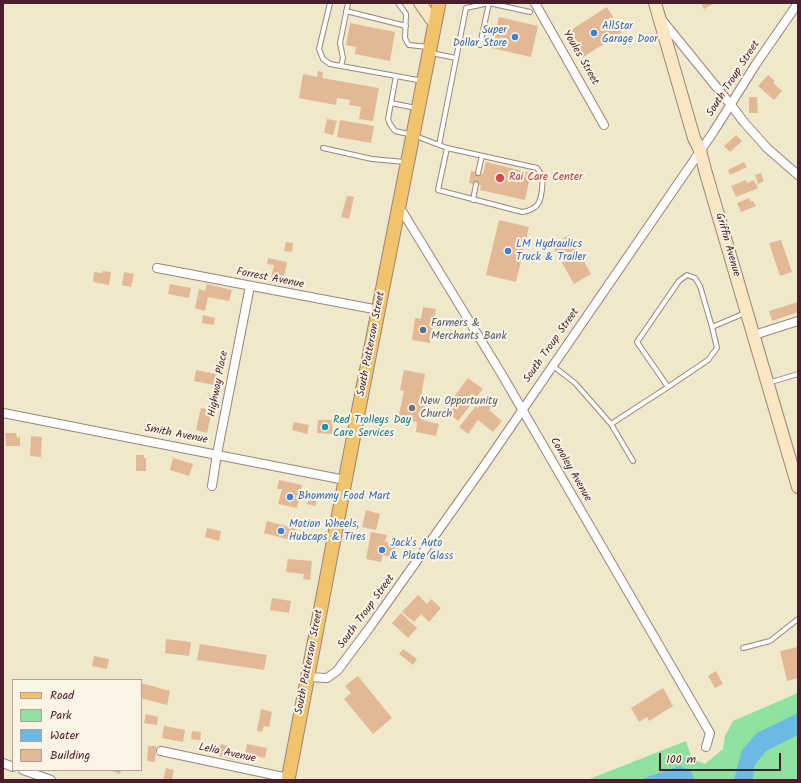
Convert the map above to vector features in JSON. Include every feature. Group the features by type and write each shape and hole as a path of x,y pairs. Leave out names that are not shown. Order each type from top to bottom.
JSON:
{"main road":[{"path":"420,3 435,24"},
{"name":"South Patterson Street","path":"288,779 378,310 423,81 440,3"},
{"name":"Griffin Avenue","path":"655,3 694,138 700,150 798,486"}],"street":[{"name":"Youles Street","path":"535,3 604,125"},
{"name":"South Troup Street","path":"307,677 326,679 337,671 396,591 731,105 756,64 798,3"},
{"path":"658,16 743,121 767,148 798,175"},
{"name":"Conoley Avenue","path":"399,206 522,410 710,733 706,747"},
{"name":"Forrest Avenue","path":"157,268 378,310"},
{"name":"Highway Place","path":"212,486 216,454 250,286"},
{"path":"754,335 798,321"},
{"name":"Smith Avenue","path":"3,413 345,480"},
{"name":"Lelia Avenue","path":"161,751 288,779"},
{"path":"26,771 51,780"}],"lane":[{"path":"330,3 319,49 323,59 330,64 423,81"},
{"path":"341,66 343,58 340,43 348,3"},
{"path":"407,3 400,5 406,14 405,38 409,45 456,58"},
{"path":"480,45 489,3"},
{"path":"439,145 466,8 489,3 530,12"},
{"path":"346,11 406,26"},
{"path":"396,76 388,119 395,131 413,135 447,148 536,168 544,177 540,203 531,211 522,212 438,190 447,148"},
{"path":"391,103 418,108"},
{"path":"323,148 372,159 407,163"},
{"path":"478,173 482,156"},
{"path":"473,200 476,184"},
{"path":"611,424 668,387 708,360 717,348 700,286 695,278 687,275 679,281 637,342 668,387"},
{"path":"712,327 747,312"},
{"path":"553,365 575,382 611,424 633,461"},
{"path":"768,383 798,374"},
{"path":"743,648 770,641 798,620"}],"green space":[{"path":"798,693 798,780 587,780 686,741 692,759 705,764 723,749 725,736 733,721"}],"water":[{"path":"798,713 798,735 766,751 754,766 753,780 734,780 742,750 757,733"},
{"path":"679,766 691,771 695,780 639,780"}],"building":[{"path":"701,3 715,3 704,9"},
{"name":"AllStar Garage Door","path":"607,7 622,32 582,58 566,33"},
{"name":"Super Dollar Store","path":"499,17 538,26 531,57 492,48"},
{"path":"350,23 395,32 390,61 355,54 356,47 346,45"},
{"path":"318,71 323,72 322,78 379,88 373,121 359,119 361,107 349,105 350,100 337,98 336,105 299,98 303,74 317,77"},
{"path":"768,75 775,81 773,83 782,91 774,100 758,86"},
{"path":"749,97 757,97 758,113 749,113"},
{"path":"327,119 337,121 333,135 324,133"},
{"path":"340,120 374,126 371,143 337,137"},
{"path":"736,135 742,141 730,152 724,146"},
{"name":"Rai Care Center","path":"486,162 531,173 525,200 480,190 481,185 469,183 471,171 483,174"},
{"path":"744,162 747,167 730,175 728,170"},
{"path":"761,173 764,181 758,184 755,175"},
{"path":"746,180 747,183 754,180 758,188 736,197 731,186"},
{"path":"347,196 354,197 349,219 341,217"},
{"path":"749,198 756,206 741,212 737,203"},
{"name":"LM Hydraulics Truck & Trailer","path":"499,220 529,227 516,282 486,275"},
{"path":"569,235 574,244 577,243 579,247 577,249 591,274 574,284 552,245"},
{"path":"781,240 792,272 780,276 769,243"},
{"path":"286,242 293,243 292,252 284,251"},
{"path":"268,258 287,262 283,281 271,278 274,265 267,264"},
{"path":"103,271 111,272 109,285 93,282 94,272 102,273"},
{"path":"124,272 134,274 131,287 122,285"},
{"path":"170,284 191,288 189,298 168,294"},
{"path":"207,284 232,290 229,301 208,297 205,311 195,308 199,289 205,291"},
{"path":"798,302 798,312 772,321 769,311"},
{"name":"Farmers & Merchants Bank","path":"423,307 436,309 430,343 412,340 415,318 421,319"},
{"path":"203,315 215,318 214,325 202,323"},
{"path":"196,370 216,374 214,385 194,381"},
{"name":"New Opportunity Church","path":"404,370 425,374 421,397 427,398 422,420 439,424 436,436 416,432 417,422 398,419 404,391 400,390"},
{"path":"468,378 483,389 458,421 444,410"},
{"path":"488,395 496,400 489,410 502,421 493,432 478,420 468,434 459,427 476,406 478,408"},
{"path":"201,408 212,410 207,433 196,430"},
{"name":"Red Trolleys Day Care Services","path":"318,420 333,420 332,434 317,433"},
{"path":"294,422 309,425 307,434 292,430"},
{"path":"5,433 16,433 17,438 20,437 20,446 6,446"},
{"path":"31,436 42,437 41,457 30,456"},
{"path":"136,455 144,455 144,458 146,458 146,471 136,471"},
{"path":"173,458 193,464 189,476 170,470"},
{"name":"Bhommy Food Mart","path":"279,480 302,485 297,508 278,504 282,489 277,489"},
{"path":"310,492 318,494 315,506 307,504"},
{"path":"366,510 380,514 376,530 362,527"},
{"name":"Motion Wheels, Hubcaps & Tires","path":"267,521 297,529 294,541 264,533"},
{"path":"207,528 221,531 219,541 205,537"},
{"name":"Jack's Auto & Plate Glass","path":"371,532 387,535 385,542 396,544 394,558 383,555 381,562 366,559"},
{"path":"288,559 312,561 310,580 303,579 304,574 286,572"},
{"path":"418,595 427,604 431,599 441,608 429,622 421,614 414,622 402,612"},
{"path":"272,598 291,601 289,613 270,610"},
{"path":"401,613 417,628 408,638 392,623"},
{"path":"166,639 191,642 189,656 165,653"},
{"path":"200,644 267,655 264,670 197,660"},
{"path":"798,647 798,678 787,681 780,651"},
{"path":"403,649 417,659 413,665 399,654"},
{"path":"94,656 109,659 107,669 92,666"},
{"path":"716,671 723,684 715,688 708,676"},
{"path":"358,676 392,718 373,734 344,699 351,693 345,686"},
{"path":"142,683 170,691 167,705 142,698"},
{"path":"663,688 673,706 649,721 647,717 639,722 631,708"},
{"path":"261,709 272,712 269,727 264,726 262,732 257,731"},
{"path":"146,714 158,717 157,725 144,723"},
{"path":"164,726 185,730 183,742 162,738"},
{"path":"192,731 201,732 200,740 191,739"},
{"path":"221,744 231,747 231,749 237,751 234,760 217,755"},
{"path":"247,744 267,748 265,758 245,754"},
{"path":"148,746 156,746 155,762 147,761"},
{"path":"208,746 216,746 216,754 208,754"},
{"path":"166,768 174,770 172,780 163,780"},
{"path":"112,771 121,771 120,774"}],"place":[{"name":"AllStar Garage Door","path":"594,33"},
{"name":"Super Dollar Store","path":"515,37"},
{"name":"Rai Care Center","path":"500,178"},
{"name":"LM Hydraulics Truck & Trailer","path":"508,251"},
{"name":"Farmers & Merchants Bank","path":"423,330"},
{"name":"New Opportunity Church","path":"412,408"},
{"name":"Red Trolleys Day Care Services","path":"325,427"},
{"name":"Bhommy Food Mart","path":"290,497"},
{"name":"Motion Wheels, Hubcaps & Tires","path":"281,531"},
{"name":"Jack's Auto & Plate Glass","path":"382,550"}]}
